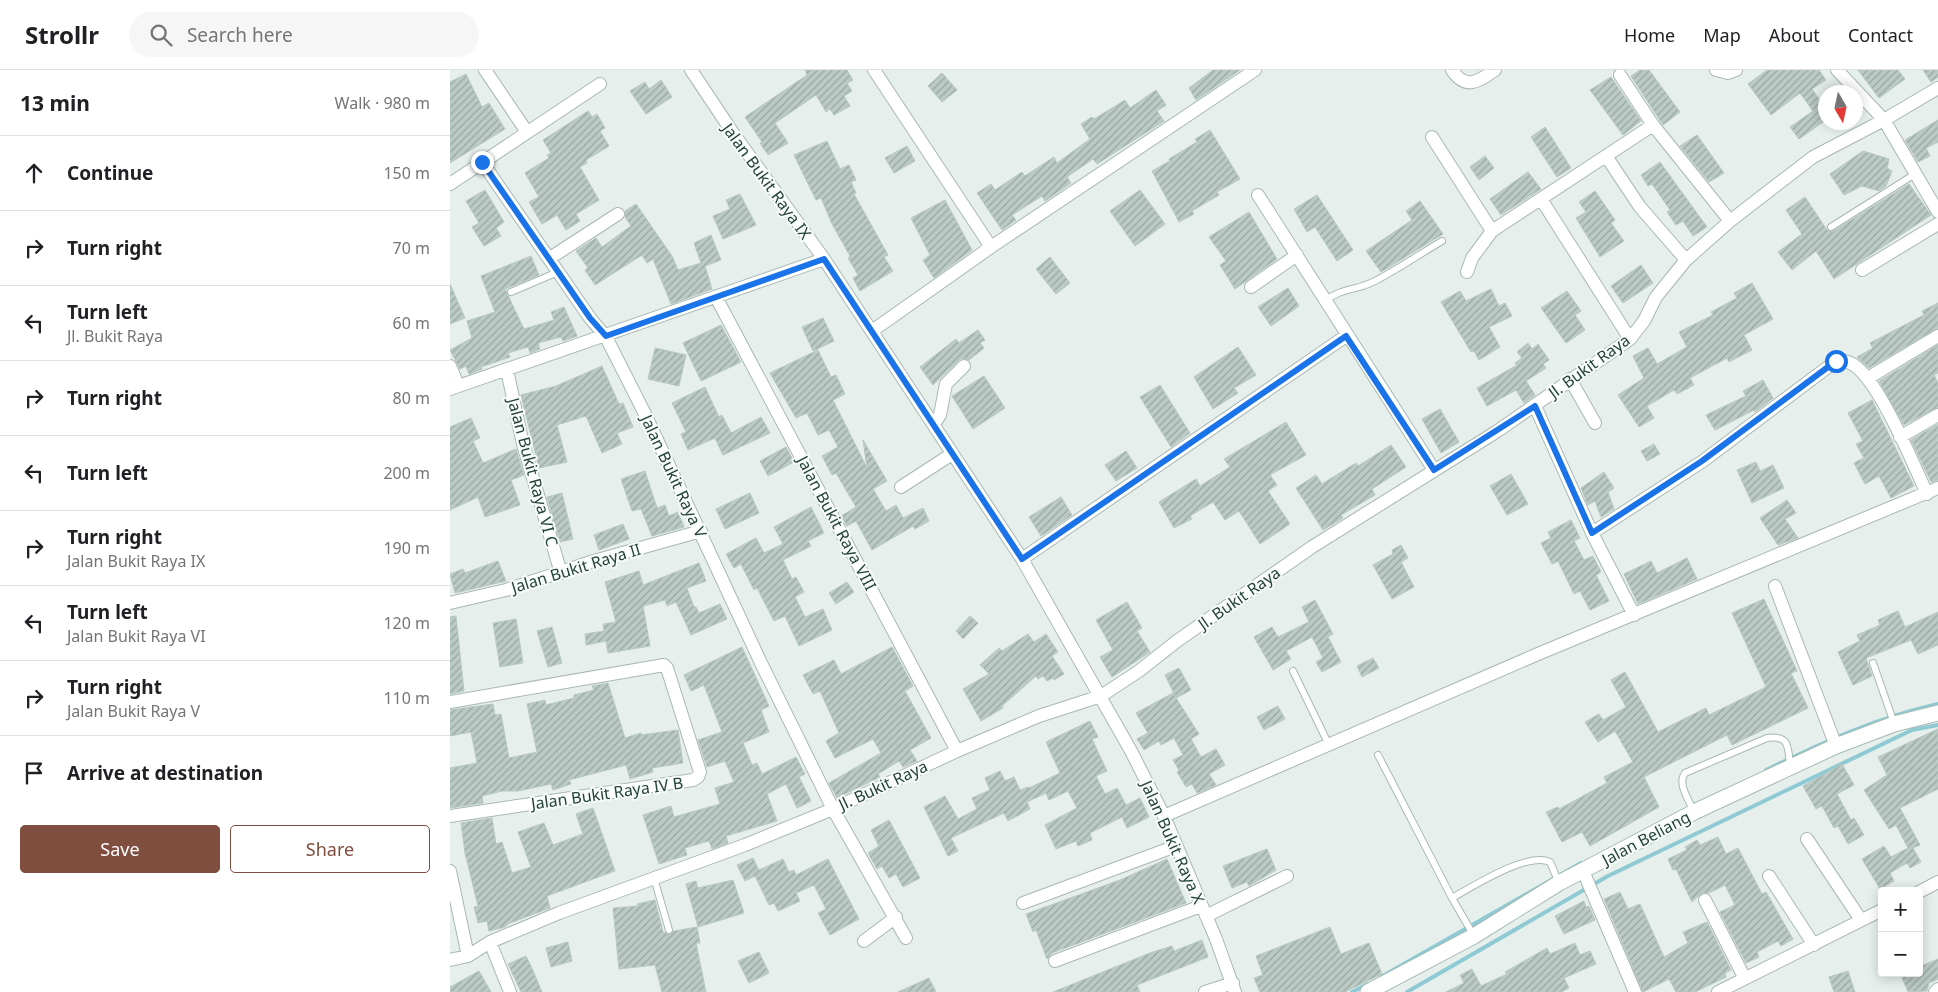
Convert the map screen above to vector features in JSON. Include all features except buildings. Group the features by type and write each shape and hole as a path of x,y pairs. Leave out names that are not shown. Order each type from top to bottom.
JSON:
{"street":[{"path":"485,70 527,132"},
{"name":"Jalan Bukit Raya IX","path":"691,70 732,133 824,259 934,424 1022,559 1101,696"},
{"path":"874,70 991,247"},
{"path":"872,331 991,247 1255,70"},
{"path":"1452,70 1463,82 1469,83 1478,81 1495,70"},
{"path":"1716,70 1728,73 1736,70"},
{"path":"1838,70 1884,120 1938,212"},
{"path":"1620,75 1653,124 1730,221"},
{"path":"450,184 600,84"},
{"name":"Jl. Bukit Raya","path":"450,960 468,956 490,942 559,913 745,845 833,809 957,751 1039,716 1101,696 1312,547 1535,406 1570,379 1630,339 1644,321 1656,297 1686,260 1730,221 1813,157 1884,120 1938,88"},
{"path":"1467,272 1472,258 1492,231 1653,124"},
{"path":"1432,137 1492,231"},
{"path":"1606,156 1640,206 1686,260"},
{"name":"Jalan Bukit Raya V","path":"482,162 590,318 606,336 701,532 761,663 833,809 906,938"},
{"path":"1258,195 1346,336 1434,470"},
{"path":"1541,200 1630,339"},
{"path":"550,258 618,214"},
{"path":"1862,270 1938,224"},
{"path":"1252,287 1297,255"},
{"path":"450,366 454,387 824,259"},
{"name":"Jalan Bukit Raya VIII","path":"716,297 957,751"},
{"path":"1022,559 1346,336"},
{"path":"1868,378 1938,336"},
{"path":"1164,816 1328,743 1933,491 1900,437 1868,378 1853,364 1844,360 1836,361 1702,461 1592,533"},
{"path":"934,424 940,415 946,384 964,366"},
{"name":"Jalan Bukit Raya VI C","path":"507,370 523,444 561,573"},
{"path":"1570,379 1595,423"},
{"path":"1535,406 1592,533 1634,615"},
{"path":"1900,437 1938,415"},
{"path":"901,487 952,454"},
{"name":"Jalan Bukit Raya II","path":"451,601 561,573 594,561 701,532"},
{"path":"1775,586 1836,746"},
{"name":"Jalan Bukit Raya IV B","path":"450,702 664,665 667,668 700,772 698,777 693,780 450,816"},
{"name":"Jalan Bukit Raya X","path":"1101,696 1132,751 1164,816 1234,988"},
{"name":"Jalan Beliang","path":"1368,992 1474,936 1559,883 1694,812 1836,746 1894,724 1938,714"},
{"path":"1807,839 1861,920"},
{"path":"1023,903 1176,846"},
{"path":"450,871 468,956"},
{"path":"1582,871 1635,992"},
{"path":"1055,961 1203,911 1287,876"},
{"path":"1769,876 1814,945"},
{"path":"1923,890 1938,882"},
{"path":"1704,900 1744,978"},
{"path":"1718,992 1878,912"},
{"path":"864,941 896,918"},
{"path":"490,942 510,992"},
{"path":"1204,992 1234,988"}],"lane":[{"path":"1831,227 1916,173"},
{"path":"1325,301 1337,292 1362,287 1375,281 1442,241"},
{"path":"511,292 559,271"},
{"path":"1874,663 1894,724"},
{"path":"1293,671 1328,743"},
{"path":"1694,812 1682,784 1682,778 1685,773 1767,738 1778,737 1788,747 1790,766"},
{"path":"1378,755 1452,898 1474,936"},
{"path":"1452,898 1515,866 1537,860 1550,862 1559,883"},
{"path":"654,878 669,930"}],"waterway":[{"path":"1766,770 1850,732 1892,717 1938,704"},
{"path":"1407,992 1608,876 1912,730 1938,725"},
{"path":"1381,977 1581,863"},
{"path":"1352,992 1368,984"}],"route":[{"path":"482,162 590,318 606,336 824,259 1022,559 1346,336 1434,470 1535,406 1592,533 1702,461 1836,361"}]}
